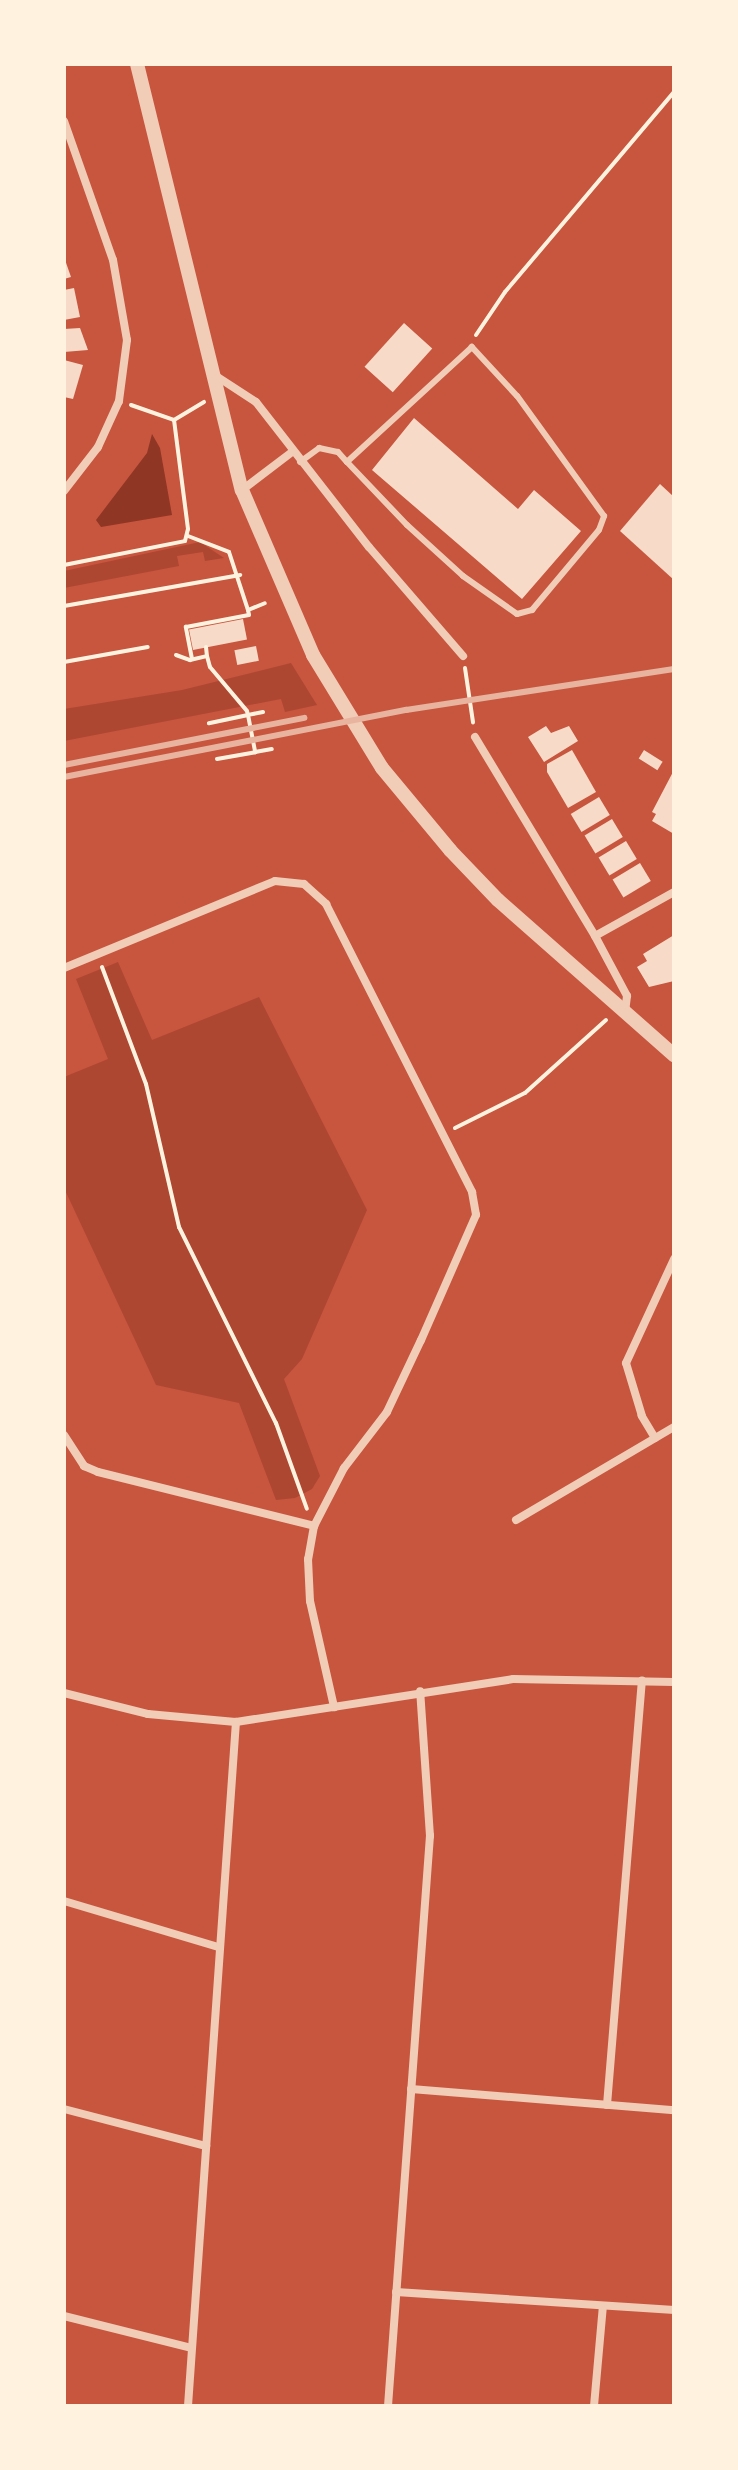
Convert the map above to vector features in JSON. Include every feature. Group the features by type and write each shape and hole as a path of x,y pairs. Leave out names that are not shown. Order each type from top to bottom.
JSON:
{"street":[{"path":"137,64 242,490 313,655 382,768 498,900 674,1055"},
{"path":"64,121 120,286 127,340 119,401 98,447 64,491"},
{"path":"212,374 256,402 300,462 463,656"},
{"path":"242,490 292,452"},
{"path":"475,737 595,936 627,996 625,1012"},
{"path":"64,968 275,881 304,884 326,904 472,1192 476,1215 387,1412 344,1468 314,1526 308,1559 310,1601 334,1707"},
{"path":"595,936 674,892"},
{"path":"655,1438 642,1416 626,1363 674,1259"},
{"path":"516,1520 674,1427"},
{"path":"64,1435 84,1466 98,1472 314,1526"},
{"path":"64,1693 148,1714 236,1722 420,1691 513,1679 674,1682"},
{"path":"607,2105 642,1680"},
{"path":"388,2406 430,1836 420,1691"},
{"path":"188,2406 236,1722"},
{"path":"64,1901 218,1947"},
{"path":"411,2089 674,2110"},
{"path":"64,2109 206,2146"},
{"path":"396,2292 674,2310"},
{"path":"594,2406 603,2306"},
{"path":"64,2316 191,2348"}],"lane":[{"path":"300,462 328,447 347,462 407,525 487,595 517,614 532,610 599,530 604,516 501,376 478,350 466,350 347,462"}],"path":[{"path":"466,350 505,292 674,92"},
{"path":"174,420 194,404 218,399"},
{"path":"119,401 174,420"},
{"path":"174,420 188,536"},
{"path":"64,565 177,544 188,536"},
{"path":"188,536 224,548 240,575 249,615 186,627 192,659"},
{"path":"64,606 240,575"},
{"path":"248,610 265,603"},
{"path":"64,662 148,647"},
{"path":"206,647 215,673 248,715 255,752"},
{"path":"176,655 192,659 207,656"},
{"path":"463,656 475,737"},
{"path":"209,723 263,712"},
{"path":"217,759 272,749"},
{"path":"112,948 100,971 146,1084 179,1227 276,1423 314,1526"},
{"path":"442,1134 525,1093 608,1018"}],"shaded area":[{"path":"152,434 160,448 172,515 101,527 96,520 147,453"},
{"path":"200,542 224,558 205,561 203,552 177,556 179,566 64,588 64,571"},
{"path":"291,663 317,705 285,712 281,699 64,741 64,709 182,690"},
{"path":"118,962 152,1040 259,997 367,1210 302,1359 284,1379 320,1476 312,1489 295,1498 276,1500 239,1403 156,1385 64,1188 64,1077 108,1059 76,979"}],"building":[{"path":"64,257 71,277 64,279"},
{"path":"74,288 80,317 64,320 64,290"},
{"path":"404,323 432,348 393,392 365,367"},
{"path":"80,328 88,350 64,352 64,329"},
{"path":"64,360 83,365 73,399 64,397"},
{"path":"414,418 518,509 534,490 581,531 522,599 372,470"},
{"path":"660,484 674,497 674,580 620,531"},
{"path":"243,619 247,640 193,650 189,629"},
{"path":"256,646 259,661 237,665 234,650"},
{"path":"546,726 551,733 569,726 578,741 544,762 528,737"},
{"path":"572,750 596,792 568,808 547,772 547,764"},
{"path":"644,750 663,762 657,770 639,758"},
{"path":"674,770 674,834 652,821 656,814 652,812"},
{"path":"599,797 610,815 582,832 571,814"},
{"path":"612,819 623,837 595,853 585,835"},
{"path":"626,841 637,859 609,875 599,857"},
{"path":"640,863 651,881 623,897 613,879"},
{"path":"674,935 674,981 649,987 637,967 647,961 643,954"}],"railway":[{"path":"64,777 406,710 674,669"},
{"path":"64,765 304,718"}]}
